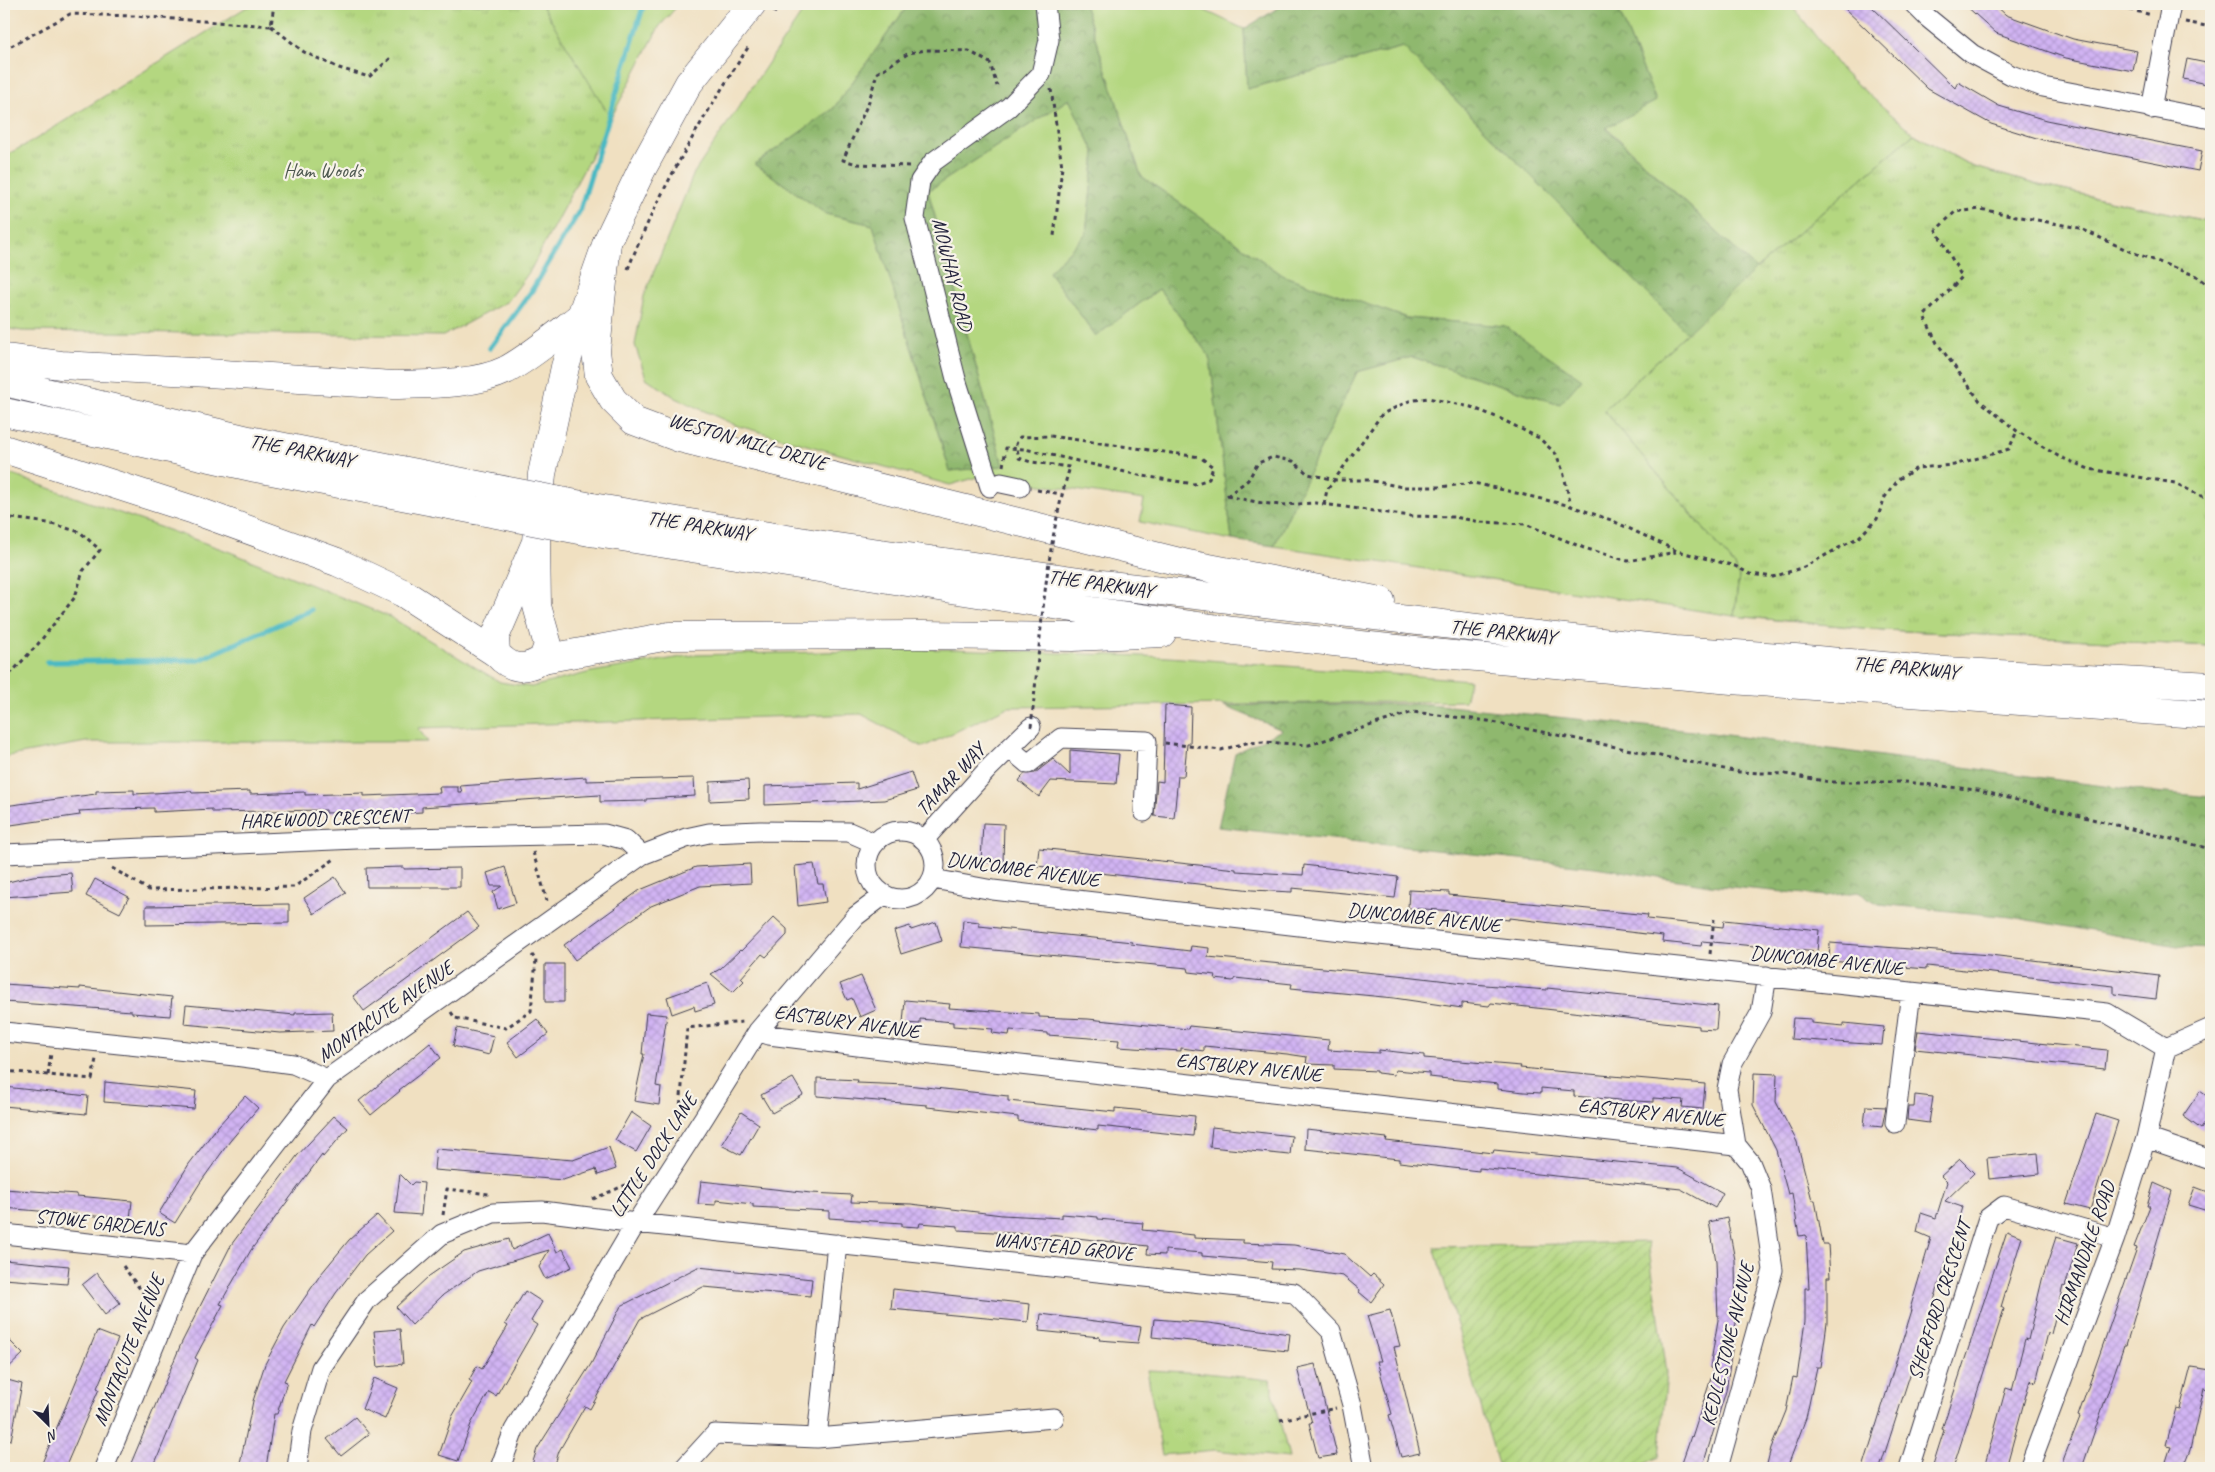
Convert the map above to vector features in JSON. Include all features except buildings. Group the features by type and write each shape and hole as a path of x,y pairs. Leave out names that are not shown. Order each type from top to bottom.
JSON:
{"main road":[{"path":"543,659 548,645 537,606 536,542 542,474 565,367 581,316 607,242 642,169 689,83 761,11"},
{"path":"607,242 596,351 599,376 613,400 634,421 679,438 1188,564 1362,597 1546,636"},
{"path":"4,358 61,365 393,385 423,384 472,380 506,370 581,316"},
{"name":"THE PARKWAY","path":"4,382 249,440 481,498"},
{"name":"THE PARKWAY","path":"4,412 256,468 481,498 1043,603 1234,630 1443,654 1732,680 2211,715"},
{"path":"4,449 194,510 337,562 403,593 496,653 503,661 515,667 531,667 543,659 669,636 922,635 1073,637 1234,630"},
{"name":"THE PARKWAY","path":"591,519 830,546 1091,582 1675,650 1928,670 2211,684"},
{"path":"496,653 495,637 500,622 536,542"}],"street":[{"path":"1041,74 1049,40 1045,4"},
{"path":"1914,4 1972,54 2011,75 2043,87 2211,120"},
{"path":"2151,109 2169,11"},
{"name":"MOWHAY ROAD","path":"996,485 956,378 915,218 920,181 933,162 1009,106 1041,74"},
{"path":"996,485 1020,487"},
{"name":"TAMAR WAY","path":"924,840 1009,748 1031,727"},
{"name":"TAMAR WAY","path":"1009,748 1028,764 1061,738 1147,741"},
{"path":"1144,812 1147,741"},
{"name":"MONTACUTE AVENUE","path":"104,1468 192,1254 327,1079 642,855 686,838 709,833 760,831 849,832 874,844"},
{"path":"902,831 912,833 924,840 933,852 936,866 933,879 923,892 909,899 895,899 884,895 872,884 867,869 868,854 874,844 886,834 902,831"},
{"name":"HAREWOOD CRESCENT","path":"4,854 366,838 604,834 626,840 642,855"},
{"name":"DUNCOMBE AVENUE","path":"933,879 993,890 1342,931 2107,1013 2166,1048"},
{"name":"LITTLE DOCK LANE","path":"500,1468 514,1430 636,1223 762,1025 856,916 884,895"},
{"name":"KEDLESTONE AVENUE","path":"1718,1468 1773,1270 1761,1189 1750,1162 1736,1144 1727,1089 1732,1064 1761,1012 1767,976"},
{"name":"DUNCOMBE AVENUE","path":"1895,1123 1911,992"},
{"name":"EASTBURY AVENUE","path":"762,1025 769,1035 922,1054 1736,1144"},
{"path":"2166,1048 2211,1028"},
{"path":"4,1032 235,1056 293,1064 327,1079"},
{"name":"HIRMANDALE ROAD","path":"2029,1468 2115,1238 2146,1138 2166,1048"},
{"path":"2146,1138 2211,1160"},
{"name":"SHERFORD CRESCENT","path":"1909,1468 1988,1218 2004,1206 2115,1238"},
{"name":"WANSTEAD GROVE","path":"297,1468 302,1430 321,1368 367,1300 442,1234 493,1213 542,1211 636,1223 1294,1293 1331,1331 1352,1405 1364,1468"},
{"name":"STOWE GARDENS","path":"4,1234 192,1254"},
{"path":"817,1438 837,1244"},
{"path":"684,1468 715,1434 817,1438 1054,1418"}],"path":[{"path":"271,26 274,4"},
{"path":"761,11 781,4"},
{"path":"2106,4 2169,11 2211,27"},
{"path":"4,50 70,14 134,16 271,26 304,52 340,68 368,77 394,56"},
{"path":"625,277 662,194 706,113 753,40"},
{"path":"906,175 910,166 857,164 843,160 869,101 877,73 909,53 926,50 969,51 990,63 997,86"},
{"path":"1041,74 1051,86 1062,168 1054,236"},
{"path":"2211,287 2197,276 2129,251 2079,228 1980,209 1955,212 1936,230 1962,277 1924,316 1937,343 1980,401 2017,432 2058,456 2089,469 2175,483 2201,496 2211,496"},
{"path":"1324,504 1327,490 1382,414 1409,401 1428,398 1471,407 1501,418 1539,438 1556,454 1563,471 1571,506"},
{"path":"1677,552 1628,561 1584,548 1525,524 1481,522 1454,517 1410,516 1324,504 1280,505 1227,496 1248,480 1258,463 1273,457 1293,461 1308,474 1336,480 1368,480 1402,487 1439,487 1474,483 1571,506 1611,520 1677,552 1735,566 1750,574 1773,577 1804,567 1844,546 1865,531 1877,519 1885,497 1899,479 1917,468 1954,465 2009,449 2017,432"},
{"path":"996,485 1006,448 1025,449 1143,476 1194,484 1208,478 1213,467 1200,457 1050,436 1020,437 1016,444 1019,458 1031,462 1070,467 1056,514 1039,645 1031,727"},
{"path":"1020,487 1061,494"},
{"path":"4,517 48,523 80,532 100,550 82,571 74,597 38,644 12,672 4,675"},
{"path":"1147,741 1221,750 1246,743 1265,742 1309,745 1413,712 1488,720 1739,772 1784,774 1830,782 1905,782 1976,790 2211,849"},
{"path":"529,836 551,919"},
{"path":"82,850 148,890 294,887 366,838"},
{"path":"1708,970 1714,919"},
{"path":"442,998 455,1018 506,1028 531,1011 536,960 523,939"},
{"path":"679,1126 688,1028 762,1025"},
{"path":"4,1070 92,1079 98,1042"},
{"path":"558,1212 673,1166"},
{"path":"129,1274 164,1322"},
{"path":"1280,1420 1352,1405"}],"green space":[{"name":"Ham Woods","path":"246,4 541,4 611,118 530,271 508,301 443,336 22,331 4,328 4,156 31,142 245,8"},
{"path":"464,4 679,4 659,27 611,118 463,68"},
{"path":"808,4 909,4 833,109 755,164 826,214 873,225 950,471 1003,465 928,191 1069,99 1095,153 1086,234 1049,272 1096,336 1159,289 1210,357 1232,540 1140,522 1144,500 1000,479 995,472 950,485 735,425 676,398 646,378 635,345 644,296 694,173"},
{"path":"909,4 1084,4 1141,176 1284,276 1407,318 1505,326 1582,379 1560,404 1412,357 1357,372 1274,546 1232,540 1210,357 1159,289 1096,336 1049,272 1086,234 1095,153 1069,99 928,191 1003,466 950,471 873,225 826,214 755,164 833,109"},
{"path":"1084,4 1191,4 1244,29 1247,89 1403,47 1687,333 1604,410 1735,566 1739,577 1734,616 1274,546 1357,372 1412,357 1559,404 1505,326 1407,318 1284,276 1141,176"},
{"path":"1285,4 1616,4 1656,101 1606,128 1756,269 1914,134 1971,166 2034,184 2211,222 2211,646 1884,630 1734,616 1739,577 1735,566 1604,410 1687,333 1403,47 1247,89 1244,29"},
{"path":"1616,4 1791,4 1844,73 1914,134 1756,269 1606,127 1656,101"},
{"path":"1914,134 1971,166 2034,184 2211,222 2211,646 1884,630 1734,616 1739,577 1735,566 1604,410 1756,269"},
{"path":"4,472 230,552 390,617 500,682 531,687 591,672 694,655 951,649 1168,657 1470,680 1465,701 1008,707 923,747 861,714 418,728 428,742 86,742 4,757"},
{"path":"1430,704 1712,733 2133,790 2211,797 2211,949 2189,948 2011,917 1879,904 1858,892 1826,896 1710,885 1595,867 1218,827 1235,753 1282,730 1224,706"},
{"path":"1648,1242 1667,1373 1659,1457 1635,1468 1499,1468 1434,1247"},
{"path":"1147,1370 1205,1373 1270,1380 1289,1458 1215,1450 1162,1455"}],"waterway":[{"path":"490,348 531,292 580,210 644,4"},
{"path":"47,662 199,660 311,610"}]}
